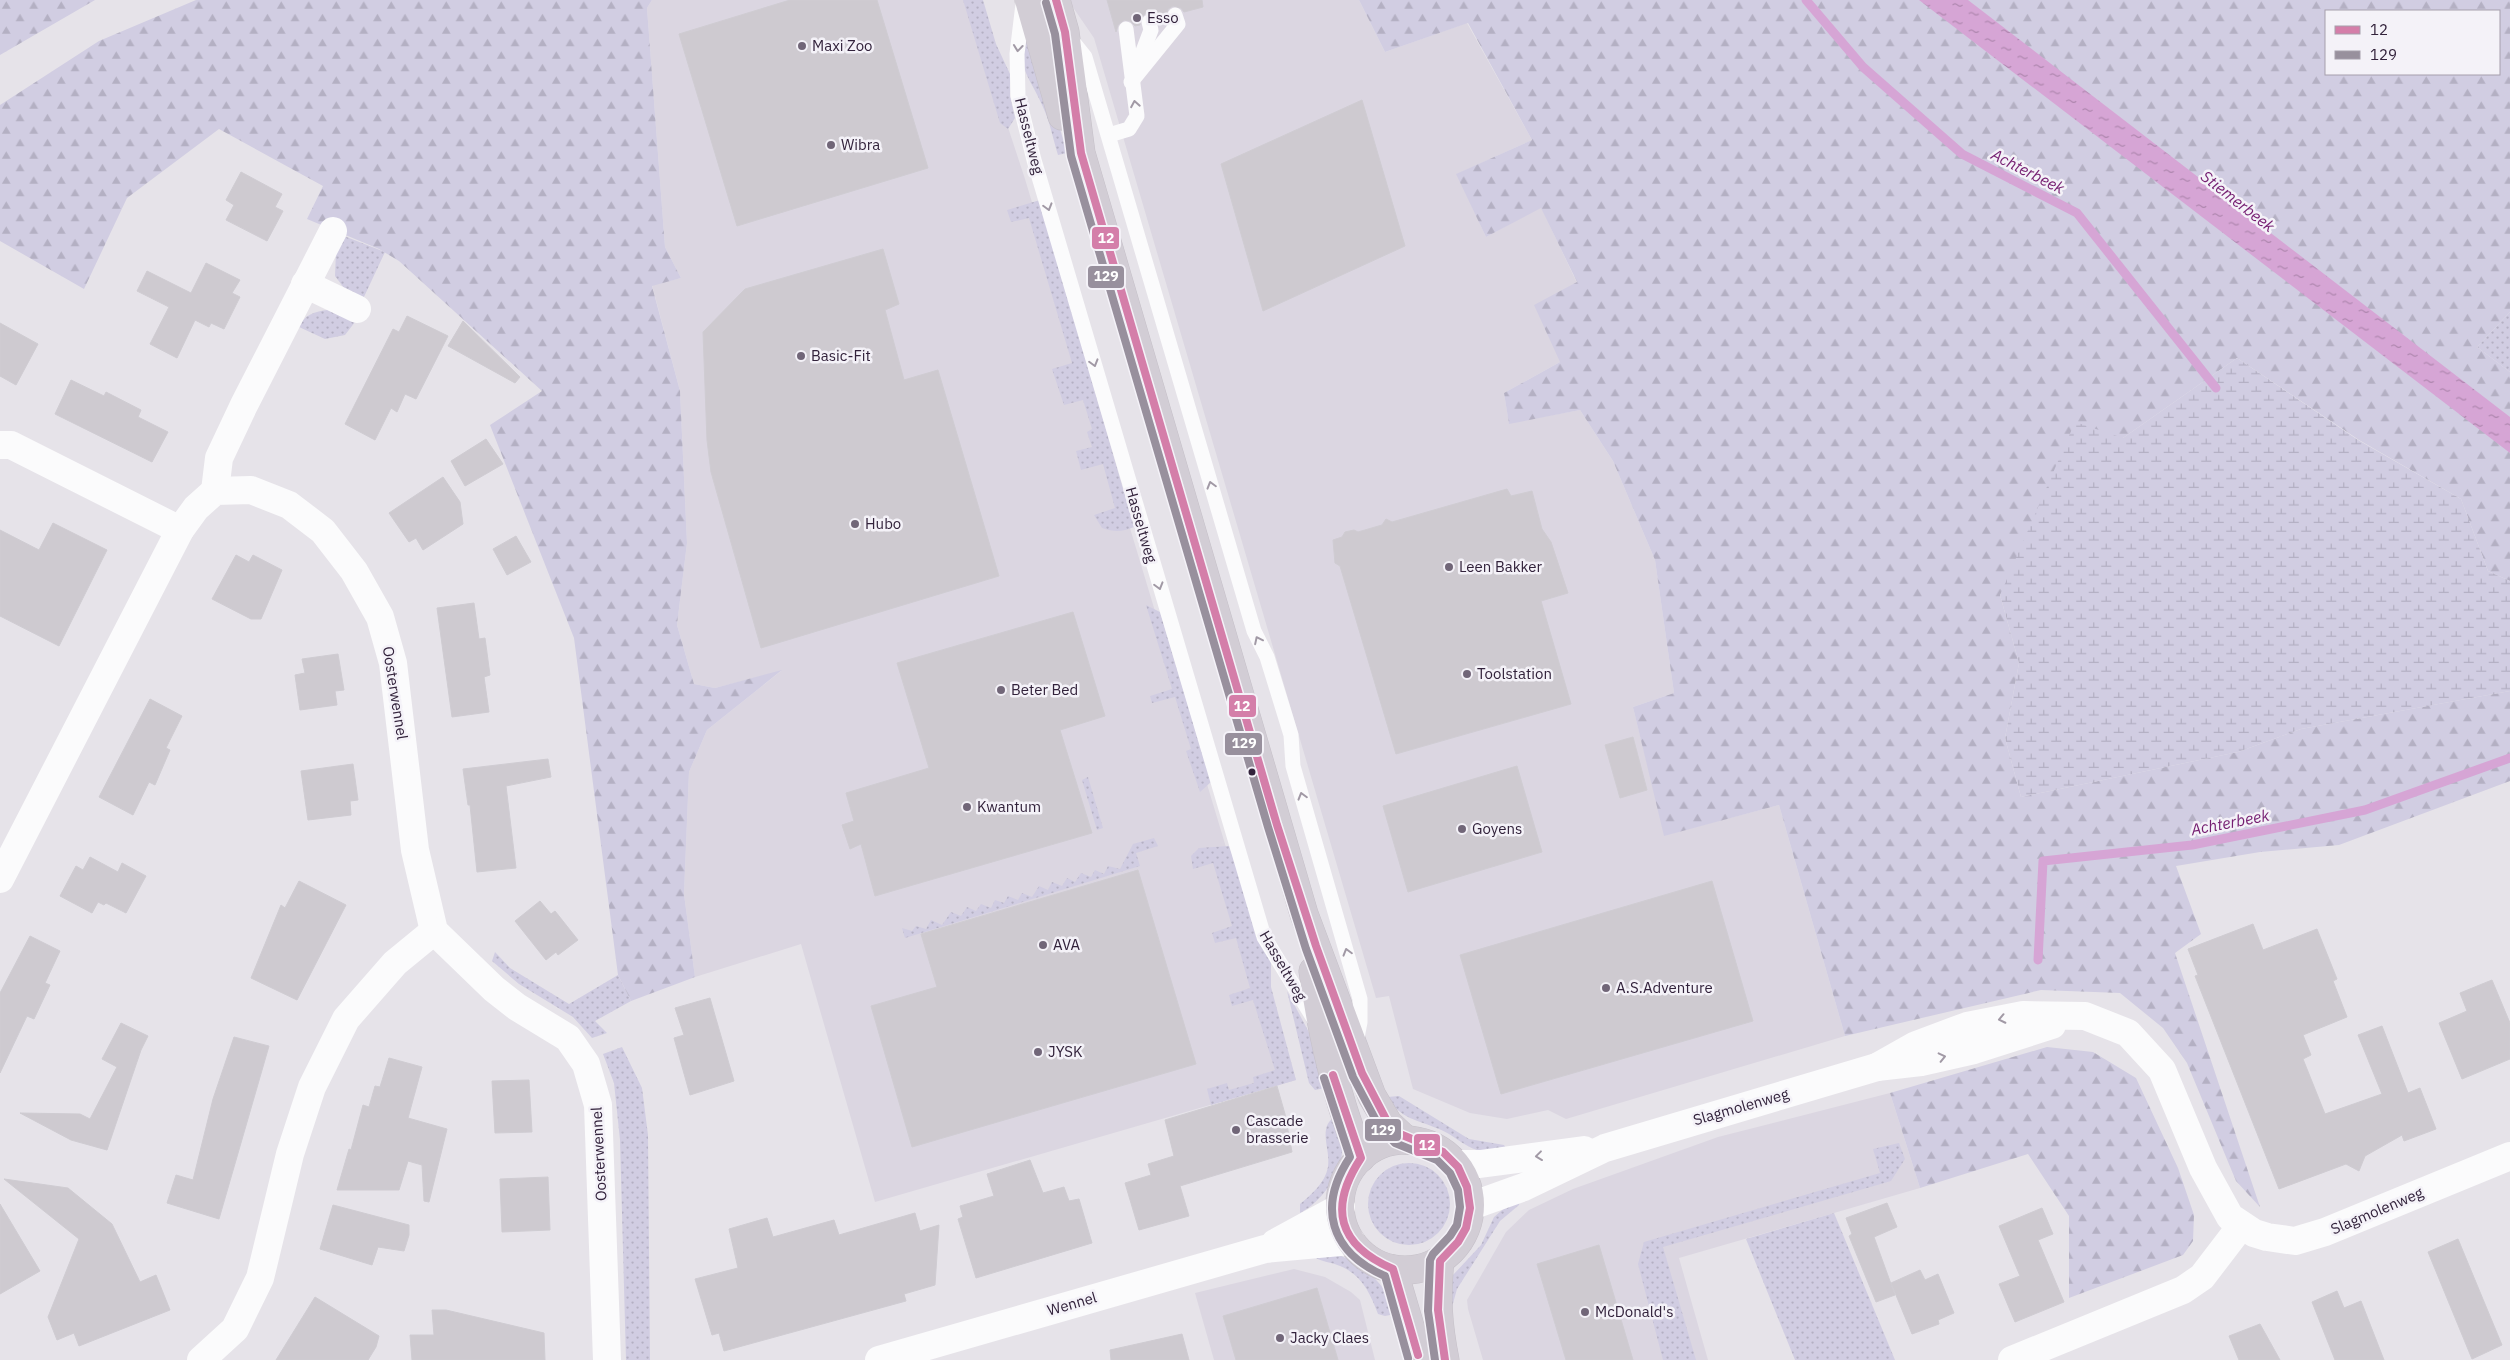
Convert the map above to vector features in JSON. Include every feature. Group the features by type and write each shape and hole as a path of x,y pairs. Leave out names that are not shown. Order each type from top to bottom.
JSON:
{"main road":[{"name":"Hasseltweg","path":"1029,0 1062,115 1081,153"},
{"name":"Hasseltweg","path":"1056,0 1065,32 1081,153 1304,914 1372,1096 1388,1122 1406,1140"},
{"name":"Hasseltweg","path":"1304,914 1322,1033 1342,1107 1361,1158"},
{"path":"1406,1140 1425,1143 1442,1151 1456,1164 1467,1184 1471,1206 1467,1228 1456,1246 1440,1261 1426,1268 1410,1271 1393,1270 1370,1259 1351,1241 1342,1225 1341,1207 1342,1189 1350,1172 1361,1158 1374,1148 1390,1142 1406,1140"},
{"path":"1440,1261 1436,1292 1439,1331 1445,1360"},
{"path":"1393,1270 1420,1360"}],"street":[{"path":"4,863 180,530 196,508 215,491 219,458 333,230"},
{"path":"305,284 357,309"},
{"path":"0,445 11,445 180,530"},
{"name":"Oosterwennel","path":"215,491 251,490 289,505 323,532 354,571 380,617 393,663 415,850 434,931 494,989 517,1007 568,1038 586,1064 598,1105 607,1360"},
{"path":"201,1360 235,1329 260,1278 290,1154 312,1087 346,1019 395,964 434,931"},
{"name":"Slagmolenweg","path":"1471,1206 1524,1187 1605,1148 1877,1067 1916,1045 1967,1026 2023,1015 2085,1016 2128,1033 2162,1070 2203,1168 2222,1205 2240,1226 2267,1238 2294,1241 2325,1232 2510,1156"},
{"name":"Slagmolenweg","path":"1456,1164 1480,1164 1605,1148"},
{"name":"Wennel","path":"1265,1248 1341,1207"},
{"path":"2012,1360 2182,1290 2202,1277 2240,1226"},
{"name":"Wennel","path":"879,1360 1265,1248 1351,1241"}],"lane":[{"name":"Hasseltweg","path":"1024,0 1017,54 1018,96 1040,178 1264,937 1322,1033"},
{"path":"1131,82 1178,24 1176,15"},
{"path":"1131,82 1151,30 1150,22"},
{"path":"1109,135 1129,129 1137,116 1131,82 1126,29"},
{"name":"Hasseltweg","path":"1065,32 1085,57 1254,631 1267,657 1291,735 1293,766 1360,999 1360,1022 1355,1050"}],"shaded area":[{"path":"652,0 966,0 1025,179 1296,1080 875,1202 801,944 695,977 684,894 689,772 707,730 781,671 715,688 694,684 677,625 687,543 680,391 652,285 681,278 665,247 647,8"},
{"path":"1068,0 1359,0 1385,52 1467,23 1532,140 1457,174 1486,237 1541,207 1577,283 1560,362 1504,393 1509,423 1580,410 1613,461 1655,560 1674,693 1633,707 1665,835 1779,805 1845,1036 1566,1119 1548,1110 1507,1119 1470,1113 1413,1089 1389,996 1376,998 1094,38"},
{"path":"1890,1093 1920,1188 1679,1258 1708,1360 1483,1360 1467,1300 1506,1232 1529,1210 1573,1189 1718,1137"},
{"path":"1294,1269 1325,1277 1351,1292 1360,1300 1375,1360 1214,1360 1195,1293"}],"green space":[{"path":"0,0 95,0 0,55"},
{"path":"196,0 652,0 647,8 665,247 681,278 652,286 680,391 687,543 677,625 694,684 715,688 782,670 707,730 689,772 684,894 695,977 631,1001 618,975 574,638 490,425 542,391 399,261 379,249 307,219 323,186 219,129 127,198 84,289 0,241 0,105 99,41"},
{"path":"963,0 983,0 996,44 1010,74 1010,96 1015,118 1008,129 1000,123"},
{"path":"1359,0 2510,0 2510,312 2477,347 2510,372 2510,581 2488,571 2461,499 2359,440 2237,358 2123,438 2000,595 2019,663 2005,738 2021,797 2238,752 2301,729 2510,691 2510,781 2339,845 2260,852 2176,866 2201,934 2175,953 2260,1207 2236,1181 2187,1063 2163,1028 2120,993 2041,990 1845,1036 1779,805 1664,836 1633,707 1674,693 1655,560 1613,461 1580,410 1509,424 1504,393 1560,362 1534,305 1577,282 1541,208 1486,237 1456,174 1532,140 1468,23 1385,52"},
{"path":"1031,29 1067,153 1058,155 1050,125 1025,70 1023,62 1024,53"},
{"path":"1040,200 1134,527 1126,530 1114,531 1102,528 1094,515 1115,508 1103,464 1081,470 1076,451 1092,447 1087,432 1092,429 1083,400 1064,405 1052,369 1072,363 1029,218 1011,222 1007,210"},
{"path":"344,236 385,252 363,299 344,288 335,276 336,252"},
{"path":"328,310 355,322 345,335 325,339 299,327 310,314"},
{"path":"2510,312 2510,372 2477,347"},
{"path":"2237,358 2358,440 2461,499 2488,571 2510,581 2510,691 2301,729 2238,752 2021,797 2005,738 2019,663 2000,595 2075,422 2123,438"},
{"path":"1146,605 1160,612 1211,782 1200,792 1186,751 1191,749 1175,697 1152,703 1150,696 1172,689"},
{"path":"1088,777 1103,828 1097,830 1082,780"},
{"path":"1154,838 1158,846 1136,853 1140,866 905,938 902,928 912,931 916,926 926,929 931,920 942,925 951,912 961,916 967,907 976,911 981,904 991,908 995,900 1004,903 1008,896 1018,900 1022,893 1032,897 1039,886 1048,890 1052,882 1062,886 1067,878 1075,882 1081,873 1091,877 1095,870 1104,874 1108,866 1120,869 1133,844"},
{"path":"1229,846 1271,963 1271,987 1296,1080 1211,1105 1207,1089 1227,1083 1229,1090 1254,1083 1253,1077 1275,1070 1253,1000 1232,1006 1229,995 1250,988 1236,938 1215,943 1212,933 1232,926 1213,863 1193,869 1191,856 1199,848"},
{"path":"495,952 510,968 569,1004 618,975 631,1001 595,1021 607,1033 592,1038 573,1017 519,984 492,961"},
{"path":"1287,991 1312,1038 1325,1088 1315,1090 1309,1083"},
{"path":"622,1047 642,1088 648,1135 650,1360 626,1360 620,1140 614,1083 603,1054"},
{"path":"2047,1047 2093,1052 2136,1078 2178,1168 2194,1215 2193,1241 2183,1255 2069,1298 2069,1216 2028,1154 1920,1188 1890,1093"},
{"path":"1399,1096 1469,1139 1504,1145 1508,1151 1488,1152 1477,1150 1467,1146 1444,1131 1410,1118 1398,1110 1387,1097"},
{"path":"1335,1117 1342,1143 1342,1156 1339,1166 1330,1185 1323,1194 1316,1202 1300,1213 1300,1204 1317,1188 1326,1173 1328,1160 1326,1132 1330,1121"},
{"path":"1899,1143 1905,1159 1891,1181 1663,1247 1696,1360 1663,1360 1638,1264 1644,1242 1880,1173 1873,1149"},
{"path":"1401,1163 1417,1163 1432,1170 1443,1181 1450,1196 1447,1220 1438,1233 1417,1245 1401,1245 1386,1238 1375,1227 1368,1212 1368,1196 1375,1181 1386,1170"},
{"path":"1520,1199 1519,1205 1500,1221 1457,1289 1452,1307 1447,1289 1453,1275 1481,1245 1494,1217 1508,1205"},
{"path":"1834,1213 1895,1360 1795,1360 1746,1239"},
{"path":"1331,1252 1342,1256 1371,1275 1386,1293 1395,1314 1385,1316 1378,1314 1368,1292 1354,1274 1340,1266 1314,1257"}],"water":[{"path":"1919,0 1968,0 2510,417 2510,453"}],"building":[{"path":"790,0 877,0 928,168 737,226 679,34"},
{"name":"Esso","path":"1107,0 1202,0 1203,7 1184,12 1181,8 1173,6 1168,9 1166,17 1158,20 1152,13 1146,13 1140,19 1140,25 1135,26 1130,21 1124,20 1118,25 1116,32"},
{"path":"1362,100 1405,246 1263,311 1221,164"},
{"path":"241,172 282,194 275,207 283,211 267,241 226,220 234,205 226,200"},
{"name":"Hubo","path":"883,249 899,304 885,310 904,380 938,370 999,576 761,648 711,472 707,440 703,332 745,289"},
{"path":"206,263 240,280 232,293 240,297 224,329 211,323 209,327 195,320 177,358 150,344 169,307 137,291 147,271 191,293"},
{"path":"407,316 448,336 416,399 405,394 397,412 391,408 375,440 345,424 393,329 399,332"},
{"path":"463,321 520,377 515,383 448,346"},
{"path":"0,323 38,344 16,385 0,376"},
{"path":"71,380 104,396 106,392 141,410 138,417 168,432 152,462 55,414"},
{"path":"486,439 503,464 465,486 451,461"},
{"path":"443,477 460,502 463,524 423,550 416,538 409,542 389,513"},
{"path":"1507,489 1511,496 1532,491 1542,529 1551,542 1568,593 1541,601 1571,704 1396,754 1340,566 1335,563 1333,540 1342,537 1345,532 1354,530 1358,532 1382,525 1386,519 1392,522"},
{"path":"53,523 107,550 59,646 0,616 0,530 39,550"},
{"path":"516,536 531,562 507,575 493,549"},
{"path":"236,555 249,562 253,555 282,570 261,619 251,619 212,599"},
{"path":"474,603 479,639 485,638 490,675 484,677 489,712 452,717 437,608"},
{"path":"1073,612 1105,716 1060,730 1092,833 875,896 861,844 850,849 842,825 854,821 846,793 929,768 897,663"},
{"path":"338,654 344,690 335,691 337,705 300,710 295,675 305,673 302,659"},
{"path":"150,699 182,716 166,748 170,750 155,785 149,782 133,815 99,797"},
{"path":"1633,737 1647,790 1620,798 1605,745"},
{"path":"548,759 551,777 506,786 516,868 477,872 470,805 468,805 463,769"},
{"path":"353,764 358,800 350,801 351,815 308,820 301,771"},
{"name":"Goyens","path":"1517,766 1542,852 1408,892 1383,806"},
{"path":"90,857 118,872 122,863 146,876 126,913 106,903 104,905 98,902 92,913 60,896 76,866 83,870"},
{"path":"1138,870 1196,1064 912,1147 871,1006 937,987 921,934"},
{"path":"299,881 346,905 297,1000 251,978 281,905 285,908"},
{"name":"A.S.Adventure","path":"1712,881 1753,1021 1501,1094 1460,955"},
{"path":"540,901 551,914 555,911 578,940 558,955 556,952 546,960 515,921"},
{"path":"2253,924 2263,950 2317,929 2337,979 2333,981 2347,1017 2303,1035 2311,1055 2303,1059 2325,1114 2382,1094 2358,1035 2382,1026 2408,1093 2420,1088 2436,1129 2404,1141 2402,1135 2365,1156 2359,1171 2346,1164 2279,1189 2195,976 2198,975 2188,949"},
{"path":"30,936 60,951 45,983 50,985 34,1019 27,1016 0,1073 0,993"},
{"path":"2492,980 2510,1023 2510,1059 2462,1079 2439,1023 2467,1011 2460,993"},
{"path":"710,998 734,1081 690,1095 674,1038 684,1035 675,1008"},
{"path":"121,1023 148,1036 141,1050 107,1150 71,1140 20,1113 80,1114 90,1119 117,1067 102,1059"},
{"path":"234,1037 269,1046 219,1219 167,1203 176,1175 193,1180 213,1099"},
{"path":"389,1058 422,1067 408,1118 447,1129 429,1202 424,1201 422,1165 408,1161 399,1190 337,1190 349,1149 351,1150 363,1105 369,1107 375,1086 380,1087"},
{"path":"529,1080 532,1132 495,1133 492,1081"},
{"path":"1277,1086 1285,1114 1292,1152 1180,1186 1189,1216 1139,1230 1125,1183 1151,1175 1148,1164 1174,1156 1165,1120"},
{"path":"1030,1160 1043,1193 1064,1187 1069,1201 1079,1199 1092,1243 976,1278 958,1219 963,1217 960,1206 994,1196 987,1174"},
{"path":"548,1177 550,1230 502,1232 500,1179"},
{"path":"4,1179 68,1188 112,1224 140,1282 156,1275 170,1310 79,1346 74,1333 57,1340 48,1317 79,1239"},
{"path":"1887,1203 1897,1227 1874,1237 1895,1295 1876,1302 1849,1236 1852,1234 1846,1218"},
{"path":"0,1204 40,1271 0,1294"},
{"path":"333,1205 409,1225 409,1235 404,1251 378,1247 372,1265 320,1249"},
{"path":"2042,1208 2053,1234 2038,1240 2064,1302 2015,1322 1999,1284 2020,1276 1999,1226"},
{"path":"915,1213 920,1231 939,1225 935,1285 904,1294 906,1301 724,1351 719,1333 712,1335 695,1279 738,1268 729,1229 767,1218 773,1237 834,1220 839,1235"},
{"path":"2458,1239 2502,1345 2472,1359 2428,1252"},
{"name":"McDonald's","path":"1599,1245 1633,1360 1566,1360 1537,1264"},
{"path":"1920,1270 1925,1280 1938,1274 1954,1313 1938,1320 1939,1324 1912,1334 1891,1283"},
{"name":"Jacky Claes","path":"1317,1288 1338,1360 1236,1360 1223,1316"},
{"path":"2337,1291 2344,1308 2361,1301 2384,1360 2335,1360 2312,1302"},
{"path":"315,1297 379,1336 376,1347 368,1360 276,1360"},
{"path":"432,1310 446,1310 544,1333 545,1360 412,1360 410,1335 434,1335"},
{"path":"2260,1324 2280,1360 2239,1360 2229,1336"},
{"path":"1182,1334 1189,1360 1111,1360 1110,1350"}],"waterway":[{"name":"Achterbeek","path":"1806,0 1863,67 1962,154 2077,213 2216,388"},
{"name":"Achterbeek","path":"2038,960 2043,861 2192,845 2365,810 2510,758"}],"transit line":[{"name":"12","path":"1056,0 1065,32 1081,153 1277,825 1316,946 1362,1073 1387,1121 1400,1134 1443,1152 1458,1167 1467,1187 1470,1208 1466,1228 1458,1242 1440,1261 1438,1310 1445,1360"},
{"name":"129","path":"1046,3 1055,34 1071,156 1268,827 1306,949 1353,1077 1379,1126 1395,1143 1437,1160 1450,1173 1458,1190 1460,1207 1457,1225 1430,1260 1428,1311 1435,1360"},
{"name":"12","path":"1333,1075 1361,1158 1344,1193 1342,1209 1344,1223 1350,1237 1360,1249 1393,1269 1418,1355"},
{"name":"129","path":"1324,1078 1350,1157 1340,1175 1334,1193 1332,1210 1334,1226 1341,1241 1352,1254 1366,1266 1385,1276 1408,1358"}],"place":[{"name":"Esso","path":"1137,18"},
{"name":"Maxi Zoo","path":"802,46"},
{"name":"Wibra","path":"831,145"},
{"name":"Basic-Fit","path":"801,356"},
{"name":"Hubo","path":"855,524"},
{"name":"Leen Bakker","path":"1449,567"},
{"name":"Toolstation","path":"1467,674"},
{"name":"Beter Bed","path":"1001,690"},
{"name":"Kwantum","path":"967,807"},
{"name":"Goyens","path":"1462,829"},
{"name":"AVA","path":"1043,945"},
{"name":"A.S.Adventure","path":"1606,988"},
{"name":"JYSK","path":"1038,1052"},
{"name":"Cascade brasserie","path":"1236,1130"},
{"name":"McDonald's","path":"1585,1312"},
{"name":"Jacky Claes","path":"1280,1338"}],"water label":[{"name":"Stiemerbeek","path":"2238,201"}]}
